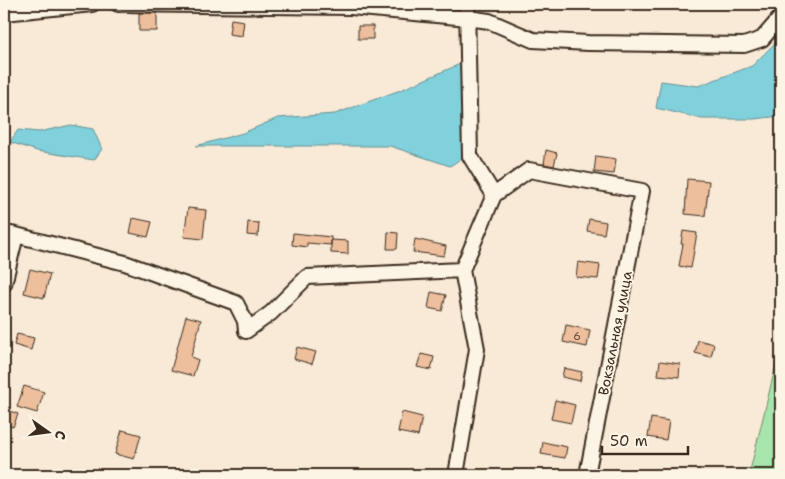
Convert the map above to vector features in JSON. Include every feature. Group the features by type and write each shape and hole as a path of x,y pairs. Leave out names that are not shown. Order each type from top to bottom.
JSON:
{"street":[{"path":"4,13 92,4"},
{"path":"118,4 350,7 468,11 533,40 588,43 744,45 762,39 781,17"},
{"path":"456,475 477,349 462,270 494,195 470,156 468,11"},
{"name":"Вокзальная улица","path":"494,195 529,170 642,191 587,475"},
{"path":"4,284 10,234 125,263 236,303 245,321 246,331 271,313 307,277 462,270"}],"green space":[{"path":"781,344 781,475 749,475"}],"water":[{"path":"781,39 781,116 754,119 702,119 656,108 661,81 698,86 752,66"},
{"path":"460,64 467,98 462,158 450,166 390,146 196,146 243,133 278,118 335,114 403,89"},
{"path":"71,125 93,129 102,149 94,160 37,151 10,142 18,130 39,132"}],"building":[{"path":"139,13 157,13 157,31 139,31"},
{"path":"231,19 244,21 242,36 229,34"},
{"path":"358,26 373,26 373,39 358,39"},
{"path":"546,150 557,153 554,166 544,164"},
{"path":"596,156 616,159 614,174 594,172"},
{"path":"687,179 709,181 705,216 685,214"},
{"path":"188,208 206,210 203,239 184,237"},
{"path":"133,218 152,222 148,237 130,233"},
{"path":"589,219 606,222 604,234 587,231"},
{"path":"248,222 259,223 258,236 247,235"},
{"path":"683,231 697,233 691,268 679,266"},
{"path":"388,232 398,233 397,249 387,249"},
{"path":"293,233 331,237 331,245 307,243 307,247 292,245"},
{"path":"415,239 446,246 444,256 413,252"},
{"path":"331,240 348,241 348,254 331,253"},
{"path":"578,262 600,265 598,279 576,277"},
{"path":"30,269 50,274 44,298 24,293"},
{"path":"431,292 446,295 442,311 428,308"},
{"path":"186,316 201,320 191,357 198,360 193,376 171,370"},
{"path":"566,325 590,330 587,347 563,342"},
{"path":"17,334 34,338 31,350 14,345"},
{"path":"698,340 714,344 711,357 695,353"},
{"path":"297,347 316,352 312,364 294,359"},
{"path":"421,354 434,357 431,370 417,367"},
{"path":"660,361 680,364 679,377 658,375"},
{"path":"564,368 582,372 580,381 562,377"},
{"path":"24,386 44,392 37,413 17,407"},
{"path":"555,400 575,405 571,423 551,419"},
{"path":"4,409 18,414 13,427 4,424"},
{"path":"402,412 422,417 418,436 398,432"},
{"path":"651,418 669,421 666,440 648,437"},
{"path":"122,430 141,435 134,459 115,454"},
{"path":"543,442 567,447 565,458 541,454"}]}
